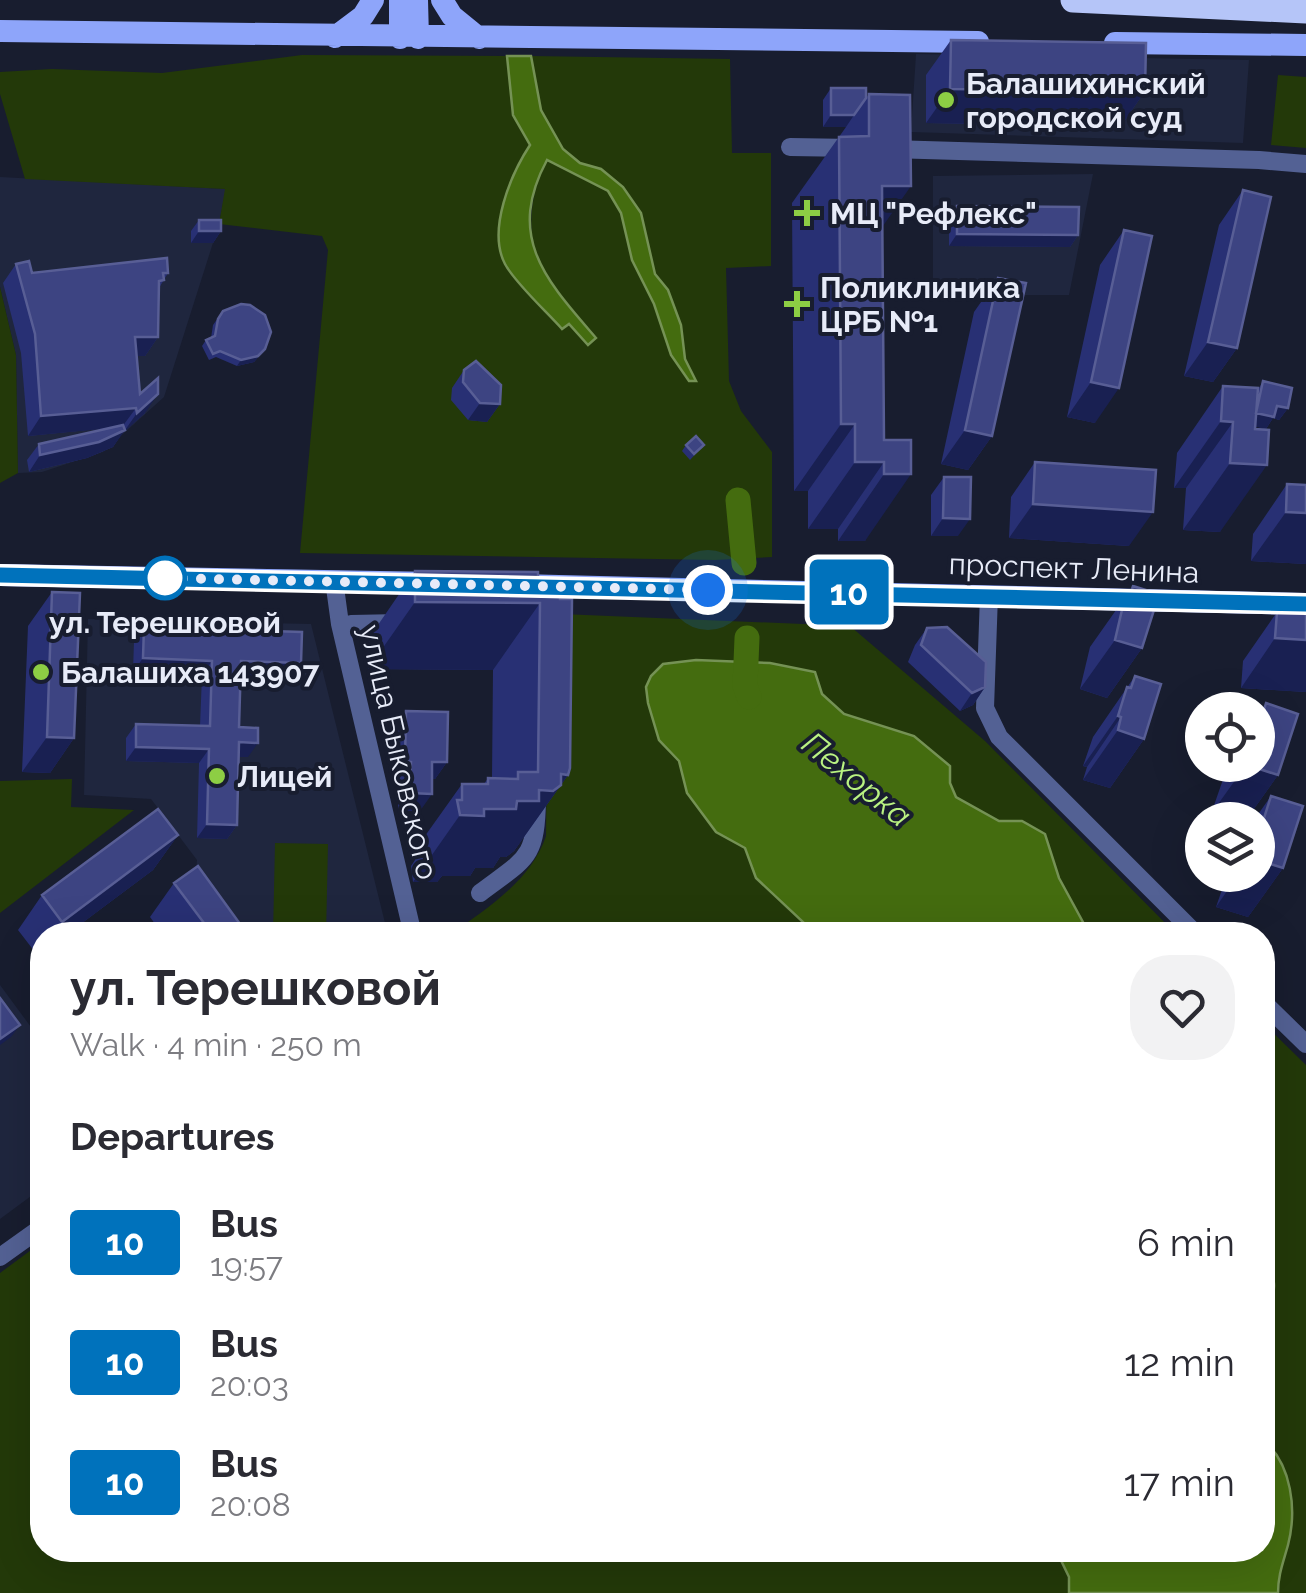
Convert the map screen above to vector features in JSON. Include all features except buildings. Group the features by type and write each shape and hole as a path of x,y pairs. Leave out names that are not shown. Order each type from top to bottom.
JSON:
{"highway":[{"path":"1072,0 1306,11"}],"main road":[{"path":"335,37 363,16 373,0"},
{"path":"400,0 409,38"},
{"path":"409,38 417,0"},
{"path":"442,0 452,16 490,38"},
{"path":"0,31 993,42"},
{"path":"1091,43 1306,45"},
{"path":"0,575 451,583"},
{"name":"проспект Ленина","path":"490,584 1306,604"}],"street":[{"path":"790,147 1306,164"},
{"name":"улица Быковского","path":"334,580 340,624 411,922"},
{"path":"989,595 985,708 999,738 1183,922"},
{"path":"351,624 424,623"},
{"path":"480,892 528,856 536,836 537,781"},
{"path":"1275,1014 1306,1044"},
{"path":"0,1257 30,1236"}],"shaded area":[{"path":"916,54 1249,60 1243,143 911,132"},
{"path":"302,55 507,56 513,115 530,145 521,158 501,217 562,329 569,323 588,344 595,339 550,285 536,255 532,207 547,159 607,191 621,213 632,260 654,304 671,355 692,371 685,359 681,325 668,290 655,274 641,213 601,169 579,163 563,150 541,110 531,56 730,59 732,153 771,153 771,266 726,268 729,381 741,411 772,452 772,557 715,560 300,553 328,250 322,236 219,224 225,189 25,179 0,94 0,72 52,69 162,73"},
{"path":"1278,75 1306,77 1306,148 1271,145"},
{"path":"1093,174 1069,295 933,295 933,176"},
{"path":"0,177 226,189 219,224 164,397 103,452 42,472 18,473 16,355 0,287"},
{"path":"0,287 16,355 18,473 0,483"},
{"path":"489,611 850,626 985,741 1164,922 1083,922 1059,878 1045,834 1022,821 999,821 956,796 950,784 950,766 913,736 844,714 822,694 770,663 728,662 659,740 679,761 687,793 716,832 745,848 756,878 803,922 468,922 519,880 546,836 548,671"},
{"name":"Лицей","path":"88,619 311,624 385,922 215,922 194,893 197,860 151,799 84,795"},
{"path":"72,779 71,807 134,810 0,913 0,781"},
{"path":"275,843 328,844 326,922 273,922"},
{"path":"0,985 30,1026 30,1197 0,1219"},
{"path":"1275,1035 1306,1065 1306,1593 1278,1593 1291,1528 1291,1504 1275,1459"},
{"path":"30,1251 30,1562 1062,1562 1069,1577 1069,1593 0,1593 0,1273"}],"water":[{"path":"507,56 531,56 541,110 563,149 580,163 601,169 623,187 641,213 655,274 668,290 681,325 685,359 696,381 689,381 671,355 654,304 632,260 621,213 608,191 547,160 530,213 537,257 562,297 596,338 588,345 569,324 562,329 505,264 500,250 500,219 509,186 530,145 513,115"},
{"path":"696,660 770,663 815,672 822,694 844,714 914,736 950,766 950,783 956,797 999,821 1022,821 1045,834 1059,878 1083,922 803,922 756,878 745,848 716,832 687,793 679,761 659,740 648,703 646,687 663,664"},
{"path":"1275,1453 1280,1462 1290,1488 1292,1517 1278,1593 1069,1593 1069,1577 1062,1562 1275,1562"}],"waterway":[{"name":"Пехорка","path":"738,500 744,563"},
{"name":"Пехорка","path":"747,638 745,686 749,697"}],"bus line":[{"name":"10","path":"0,575 1306,604"}],"place":[{"name":"Балашихинский городской суд","path":"946,100"},
{"name":"МЦ \"Рефлекс\"","path":"807,213"},
{"name":"Поликлиника ЦРБ №1","path":"797,304"},
{"name":"ул. Терешковой","path":"165,578"},
{"name":"Балашиха 143907","path":"41,672"},
{"name":"Лицей","path":"217,776"}],"route":[{"path":"165,578 708,590"}]}
